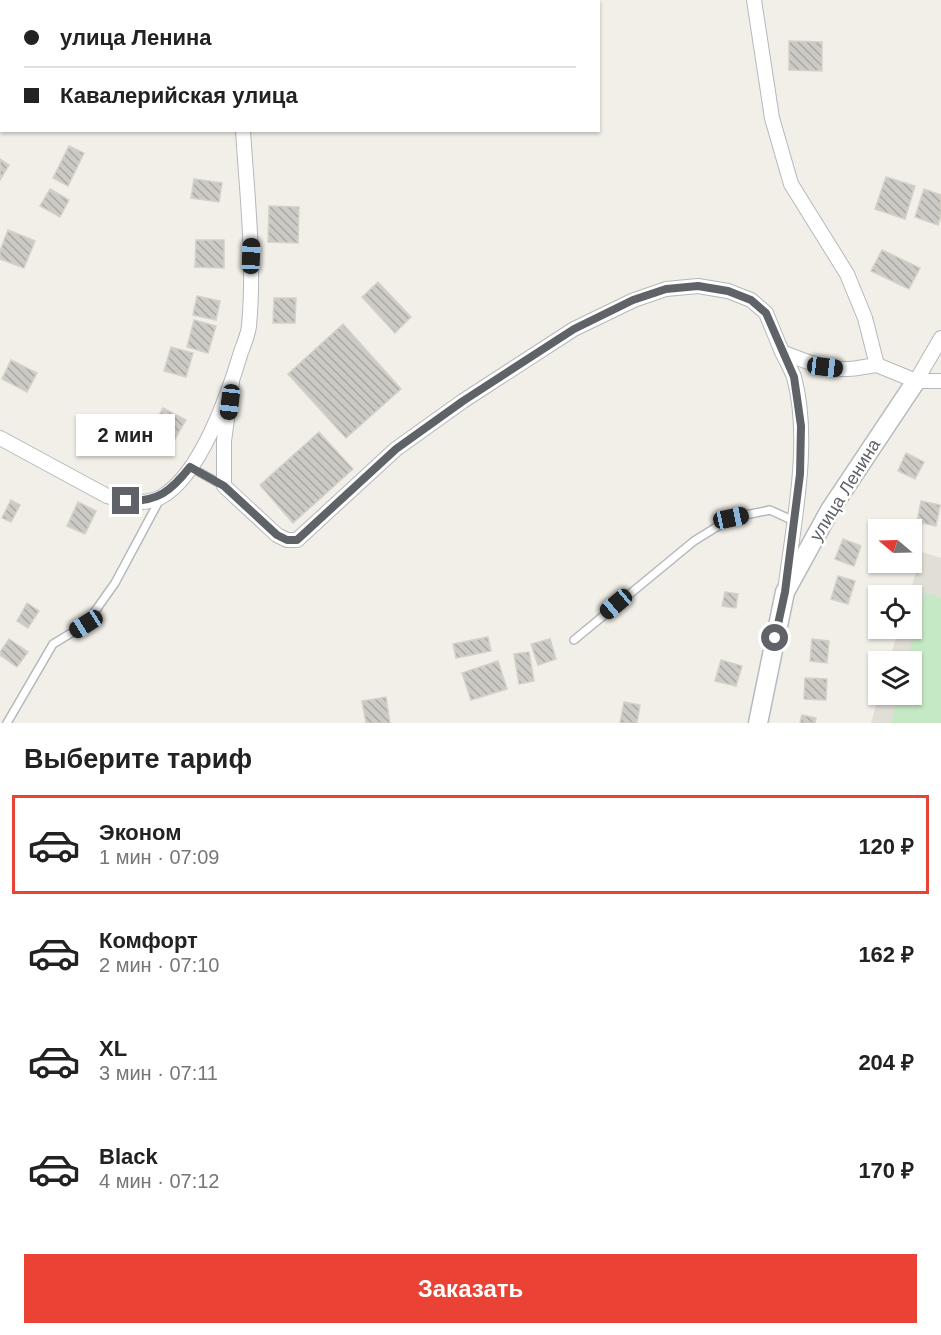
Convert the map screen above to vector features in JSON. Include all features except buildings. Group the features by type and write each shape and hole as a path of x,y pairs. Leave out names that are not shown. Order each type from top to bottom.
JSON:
{"street":[{"path":"754,0 772,118 791,184 847,274 865,318 877,365"},
{"path":"0,438 107,496 126,501 144,502 161,497 179,481 190,467 214,424 232,382 248,328 251,232 243,132"},
{"path":"232,382 224,441 224,486 277,535 287,540 297,540 396,449 463,401 574,329 633,300 666,289 698,286 728,291 751,300 766,313 794,377 801,426 800,474 785,592"},
{"name":"улица Ленина","path":"758,723 785,592 830,510 916,381 941,338"},
{"path":"782,352 825,367 846,369 877,365 916,381 941,381"}],"lane":[{"path":"190,467 224,486"},
{"path":"7,723 53,644 86,624 115,583 161,497"},
{"path":"574,640 694,541 731,518 770,510 794,521"}],"shaded area":[{"path":"922,552 941,558 941,723 871,723 876,705 922,705 922,651 892,651 896,639 922,639 922,585 912,585 916,573 922,573"}],"green space":[{"path":"925,593 941,598 941,723 891,723 896,705 922,705 922,651 910,651 913,639 922,639 922,604"}],"route":[{"path":"126,501 144,502 161,497 179,481 190,467 224,486 277,535 287,540 297,540 396,449 463,401 574,329 633,300 666,289 698,286 728,291 751,300 766,313 794,377 801,426 800,474 785,592 775,638"}]}
